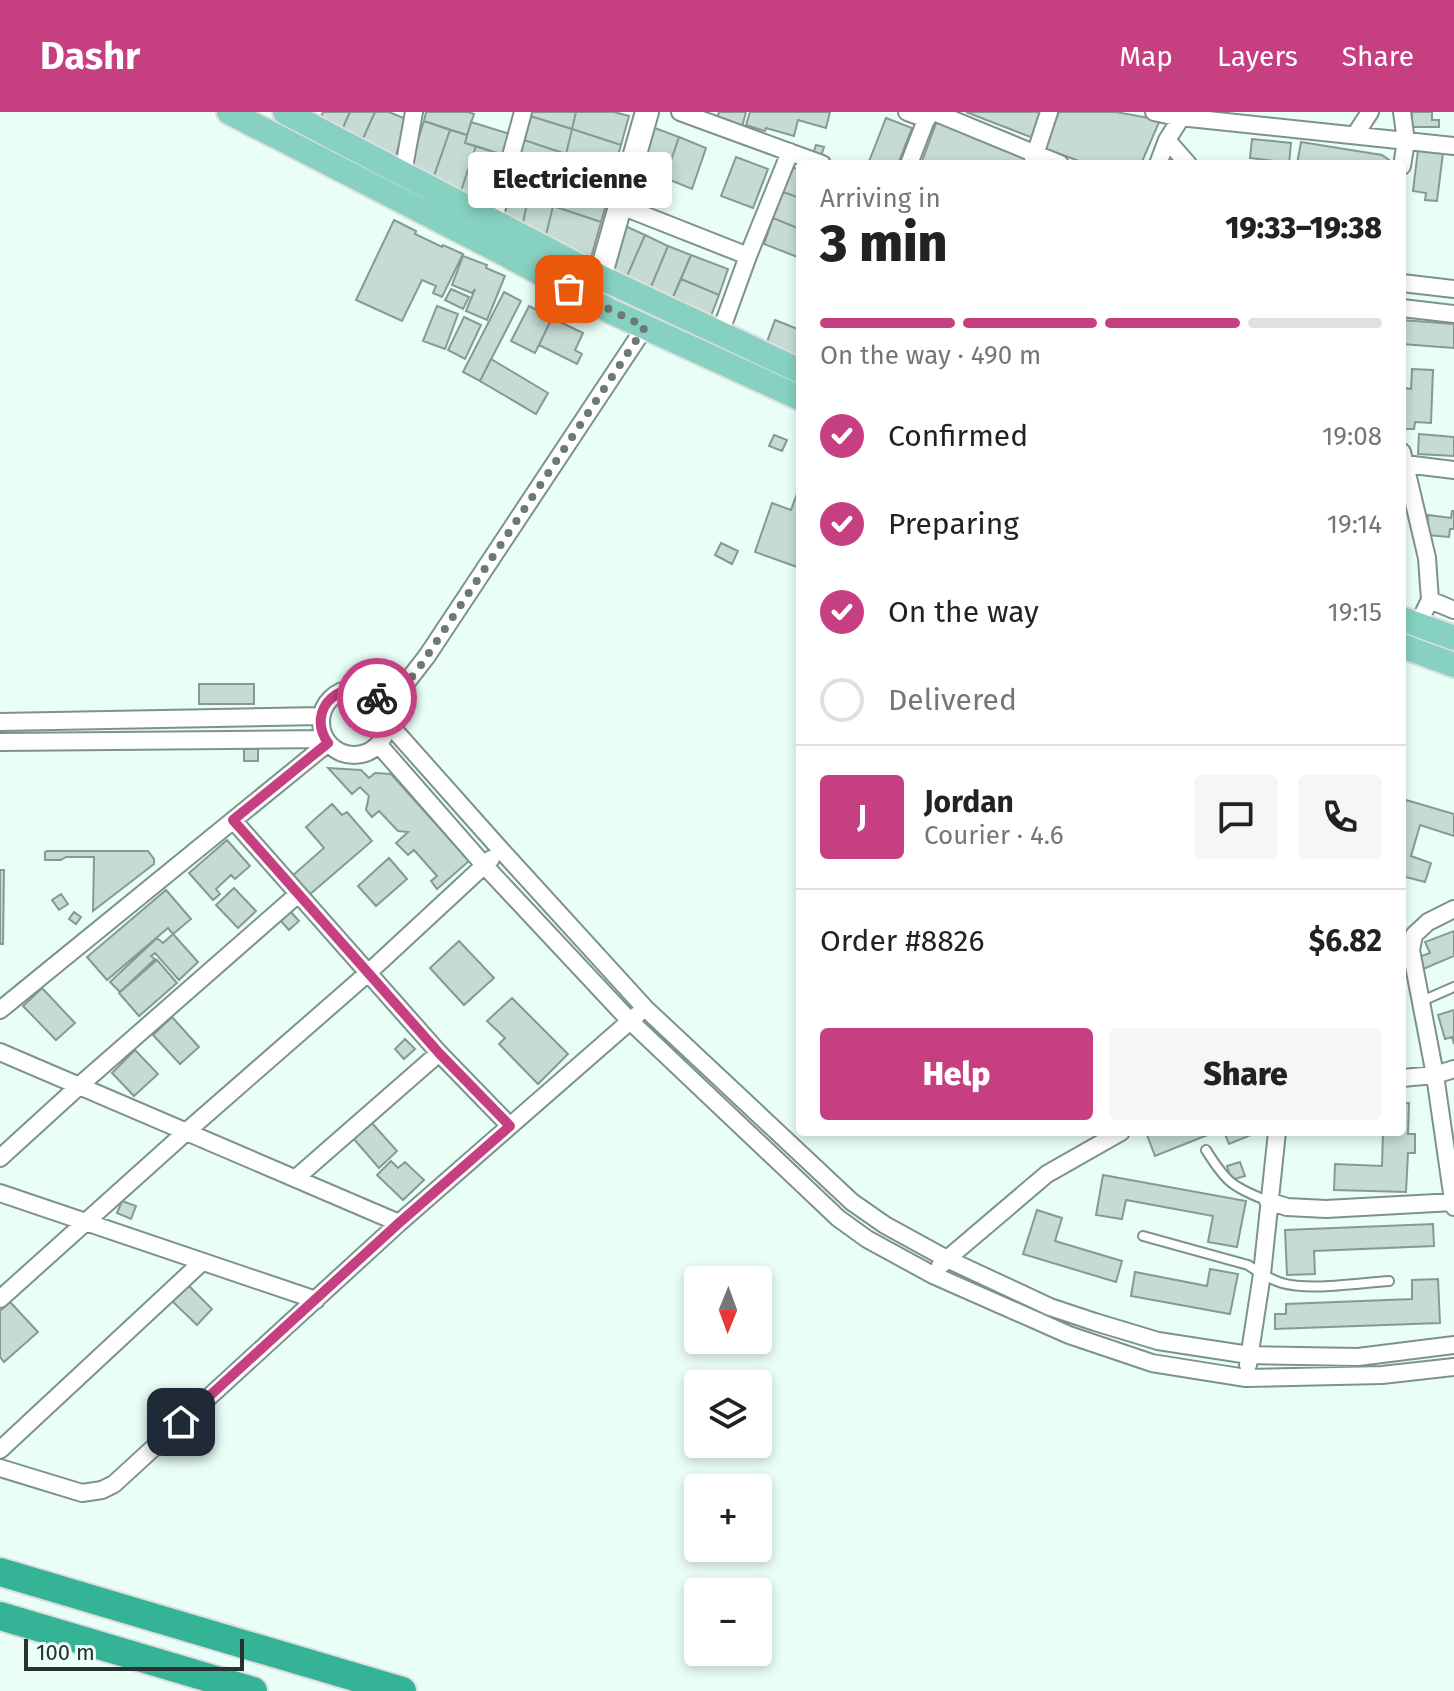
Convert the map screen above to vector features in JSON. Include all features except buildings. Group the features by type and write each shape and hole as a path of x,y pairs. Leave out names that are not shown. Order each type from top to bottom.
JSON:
{"highway":[{"path":"0,1572 402,1691"},
{"path":"0,1616 253,1691"}],"main road":[{"path":"229,112 590,300 796,396"},
{"path":"285,112 321,120 403,173 493,222 600,277 796,369"},
{"path":"590,300 600,277"},
{"path":"1410,622 1454,638"},
{"path":"1406,647 1454,665"}],"street":[{"path":"403,173 414,112"},
{"path":"493,222 523,112"},
{"path":"600,277 647,112"},
{"path":"680,112 811,160"},
{"path":"907,112 930,114 1033,159 1049,112"},
{"path":"1154,112 1234,123 1270,119 1355,135 1454,146"},
{"path":"1215,112 1234,123"},
{"path":"1355,135 1370,112"},
{"path":"1402,112 1406,141 1403,160"},
{"path":"911,160 930,114"},
{"path":"1160,160 1167,140 1181,118"},
{"path":"1167,140 1184,160"},
{"path":"720,333 790,152"},
{"path":"621,206 748,256"},
{"path":"1406,283 1454,289"},
{"path":"1406,308 1454,314"},
{"path":"645,327 387,716 387,731 379,745 362,755 353,756 335,750 326,741 320,726 324,707 330,699 346,690 356,689 374,695 387,716 501,850 645,1008 852,1202 885,1225 947,1259 1050,1307 1158,1341 1249,1355 1358,1357 1454,1345"},
{"path":"1406,458 1454,470"},
{"path":"1406,467 1427,558 1430,600 1410,622"},
{"path":"1430,600 1454,610"},
{"path":"0,722 321,716"},
{"path":"0,742 326,741"},
{"path":"0,1010 326,741"},
{"path":"379,745 484,865 630,1021 838,1218 867,1239 933,1275 1069,1335 1152,1363 1246,1378 1382,1375 1454,1367"},
{"path":"233,820 439,1053 510,1126"},
{"path":"0,1299 368,973 501,850"},
{"path":"0,1158 297,895"},
{"path":"1268,1201 1287,1207 1326,1209 1454,1204 1435,1075 1411,950 1414,935 1428,922 1454,909"},
{"path":"0,1468 82,1493 109,1487 399,1223 645,1008"},
{"path":"0,1052 399,1223"},
{"path":"296,1178 439,1053"},
{"path":"1406,1078 1435,1075 1454,1069"},
{"path":"933,1275 947,1259 1047,1174 1114,1136"},
{"path":"1246,1378 1262,1274 1276,1136"},
{"path":"0,1193 316,1300"},
{"path":"0,1450 202,1262"}],"lane":[{"path":"1421,1001 1454,987"},
{"path":"1206,1150 1220,1174 1231,1184 1268,1201"},
{"path":"1143,1236 1248,1265 1283,1283 1306,1286 1389,1281"}],"way so far":[{"path":"377,698 385,710 419,668 645,327 569,289"}],"place":[{"name":"Electricienne","path":"569,289"}],"route":[{"path":"181,1422 510,1126 439,1053 233,820 328,743 320,726 321,716 324,707 337,693 356,689 377,698"}]}
